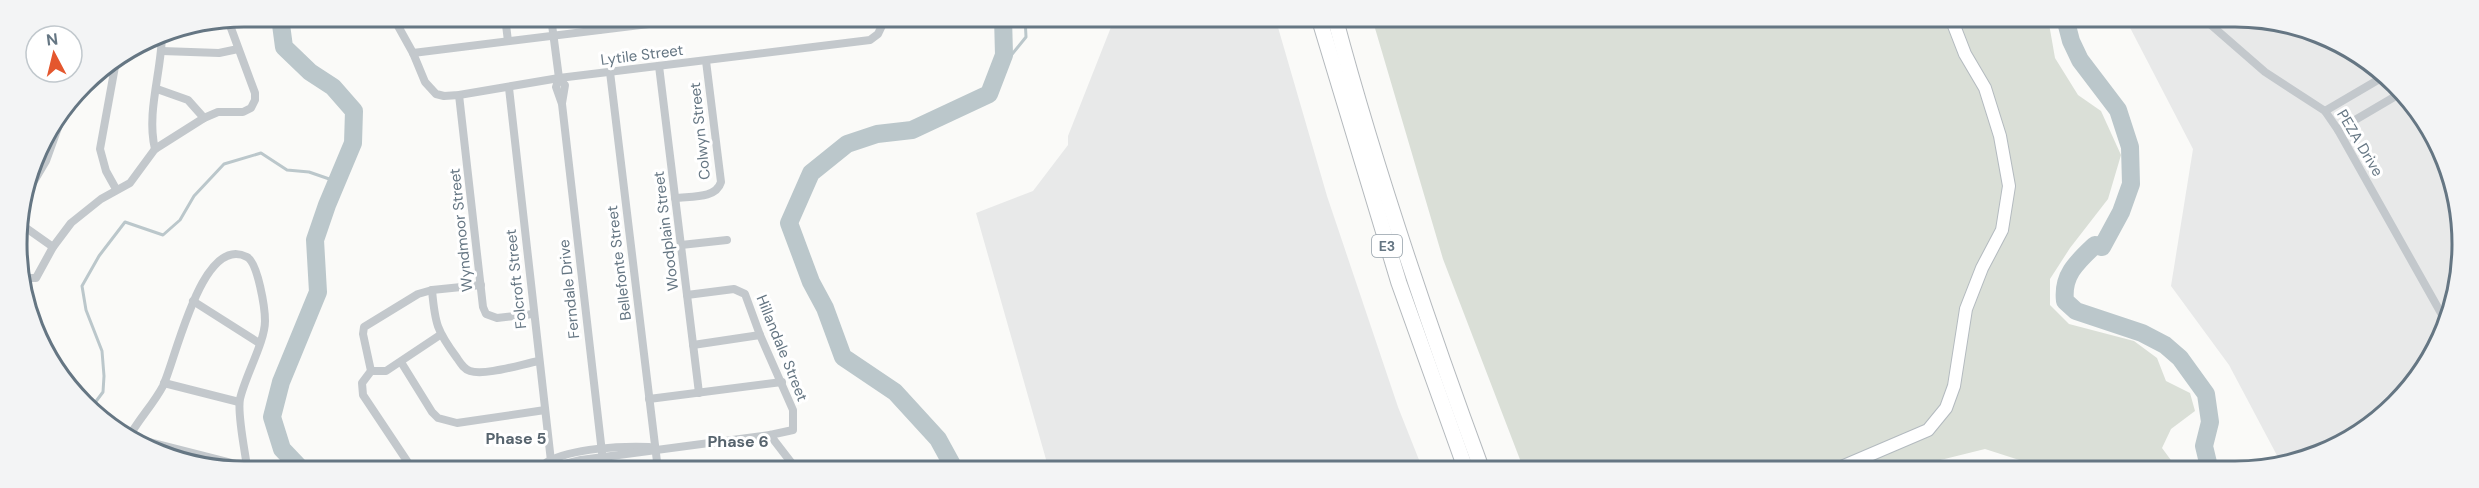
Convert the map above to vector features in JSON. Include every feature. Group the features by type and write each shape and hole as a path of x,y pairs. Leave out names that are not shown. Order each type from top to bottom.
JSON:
{"highway":[{"name":"E3","path":"1322,27 1399,283 1463,461"},
{"name":"E3","path":"1338,27 1389,204 1479,461"}],"street":[{"path":"30,278 36,278 52,247 80,213 116,189 130,183 155,149 204,118 224,111 243,112 250,108 255,100 255,93 230,27"},
{"path":"399,27 413,53 623,27"},
{"path":"506,27 508,41"},
{"name":"Ferndale Drive","path":"553,27 559,78 556,87 562,104 603,461"},
{"name":"Lytile Street","path":"413,53 429,89 444,96 509,88 559,78 870,40 879,34 882,27"},
{"path":"1856,461 1928,430 1938,421 1946,408 1954,386 1966,309 1982,268 2002,230 2009,186 2000,136 1985,88 1965,54 1954,27"},
{"name":"PEZA Drive","path":"2213,27 2265,72 2325,111 2338,130 2441,312"},
{"path":"155,149 151,125 162,44"},
{"path":"162,51 219,53 238,49"},
{"name":"Colwyn Street","path":"675,198 713,194 719,189 721,182 706,61"},
{"name":"Woodplain Street","path":"659,66 699,393"},
{"path":"114,70 100,149 106,171 116,189"},
{"name":"Bellefonte Street","path":"610,72 658,461"},
{"path":"2325,111 2377,80"},
{"name":"Folcroft Street","path":"509,88 550,461"},
{"path":"157,89 188,100 204,118"},
{"name":"Wyndmoor Street","path":"459,95 483,307 486,314 491,317 533,314"},
{"path":"2338,130 2394,97"},
{"path":"40,171 54,138"},
{"path":"27,229 52,247"},
{"path":"681,245 728,240"},
{"path":"133,431 164,383 194,301 211,268 228,255 239,254 250,258 255,267 265,319 264,333 239,402 247,461"},
{"path":"406,461 363,395 362,383 371,371 363,334 364,327 418,294 432,290 481,285"},
{"path":"432,290 435,319 440,335 464,369 484,372 539,361"},
{"name":"Hillandale Street","path":"687,295 740,290 745,294 760,335 793,410 793,429 771,435"},
{"path":"194,301 259,343"},
{"path":"371,371 386,371 440,335"},
{"path":"693,345 760,335"},
{"path":"401,362 432,412 447,421 457,423 545,410"},
{"path":"649,399 782,382"},
{"path":"164,383 239,402"},
{"path":"561,461 580,452 602,453 629,446 657,449 771,435 790,461"}],"shaded area":[{"path":"1111,27 1278,27 1327,196 1398,407 1419,461 1046,461 976,213 1033,191 1068,145 1068,136"},
{"path":"1375,27 2050,27 2055,58 2078,95 2101,111 2121,155 2108,199 2070,248 2050,279 2050,305 2069,324 2134,341 2157,358 2166,381 2190,393 2195,411 2171,429 2162,448 2172,461 2022,461 1985,449 1936,461 1521,461 1443,259"},
{"path":"2130,27 2249,27 2291,34 2331,49 2367,72 2398,101 2430,148 2445,188 2452,230 2452,258 2445,300 2430,340 2398,387 2367,416 2331,439 2278,457 2229,365 2171,286 2193,149"}],"waterway":[{"path":"281,27 284,47 310,72 333,87 354,111 353,143 315,240 318,292 281,382 272,417 282,449 293,461"},
{"path":"950,461 938,439 895,392 843,357 789,223 811,173 847,144 877,134 912,130 989,94 1004,55 1003,27"},
{"path":"996,74 1026,37 1026,27"},
{"path":"2067,27 2080,60 2118,110 2130,147 2131,184 2121,212 2102,247 2095,245 2082,257 2068,276 2065,301 2076,311 2142,333 2165,345 2180,358 2206,394 2210,422 2204,446 2208,461"},
{"path":"96,402 103,392 102,351 86,310 82,286 99,256 125,222 163,235 180,220 194,196 224,164 261,153 287,170 309,172 338,182"}],"district":[{"name":"Phase 5","path":"516,438"},
{"name":"Phase 6","path":"738,441"}]}
